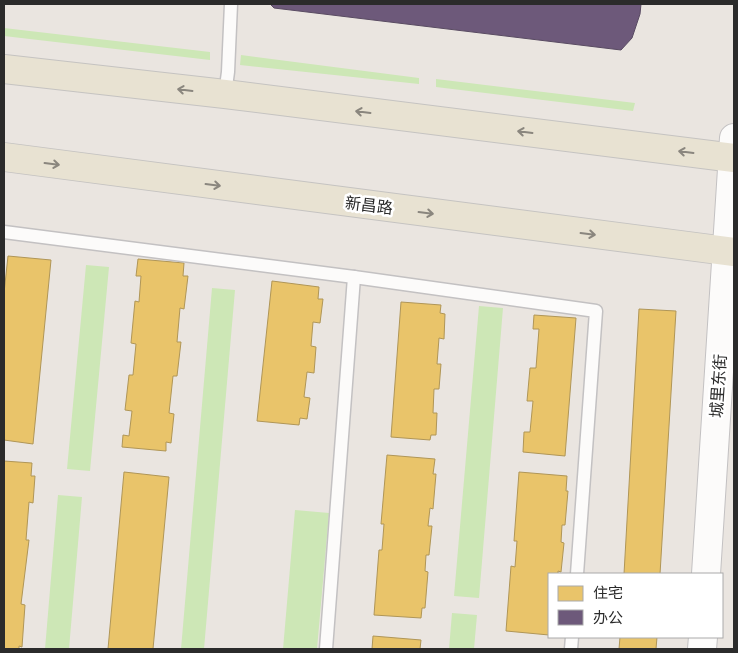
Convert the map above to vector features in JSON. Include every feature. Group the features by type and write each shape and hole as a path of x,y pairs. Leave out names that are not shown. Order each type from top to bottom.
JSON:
{"main road":[{"path":"4,69 734,151"},
{"name":"新昌路","path":"4,158 730,252"}],"street":[{"name":"城里东街","path":"706,573 730,252 734,151"}],"lane":[{"path":"225,94 228,72 231,4"},
{"path":"4,232 596,310 577,573"},
{"path":"326,649 354,277"}],"green space":[{"path":"4,28 210,52 210,60 4,36"},
{"path":"241,55 419,78 419,84 240,65"},
{"path":"436,79 635,103 633,111 436,87"},
{"path":"86,265 109,267 90,471 67,469"},
{"path":"212,288 235,290 204,649 181,649"},
{"path":"479,306 503,308 479,598 454,596"},
{"path":"58,495 82,497 69,649 45,649"},
{"path":"295,510 329,513 317,649 283,649"},
{"path":"452,613 477,615 474,649 449,649"}],"building: 住宅":[{"path":"8,256 51,260 33,444 4,440 4,293"},
{"path":"138,259 184,263 183,276 188,276 184,309 180,308 177,342 181,342 177,376 173,376 169,413 174,414 171,443 166,442 166,451 122,447 123,435 129,436 132,411 125,410 129,375 133,375 136,344 131,343 135,301 139,302 141,276 136,276"},
{"path":"272,281 319,287 318,299 323,299 320,323 313,322 311,346 316,347 314,373 307,372 304,397 310,398 307,419 300,418 299,425 257,421"},
{"path":"401,302 441,305 440,313 445,314 444,339 439,338 437,364 441,364 439,389 434,389 433,413 437,413 436,435 431,435 430,440 391,437"},
{"path":"639,309 676,311 660,573 624,573"},
{"path":"534,315 576,318 565,456 523,452 524,432 530,432 533,401 527,401 530,368 536,368 539,329 533,329"},
{"path":"387,455 435,459 433,474 436,474 433,509 430,508 428,526 432,526 429,555 426,555 425,571 428,572 425,608 422,608 421,618 374,615 379,550 382,550 384,524 381,524"},
{"path":"4,461 32,463 31,476 35,476 33,503 29,502 26,540 29,540 21,604 25,605 22,647 19,646 19,649 4,649"},
{"path":"124,472 169,477 153,649 108,649"},
{"path":"519,472 567,476 566,491 568,491 565,525 562,525 561,542 564,543 561,572 548,573 548,635 506,631 511,566 515,567 517,541 514,541"},
{"path":"373,636 421,640 420,649 372,649"},
{"path":"620,638 657,638 656,649 619,649"}],"building: 办公":[{"path":"270,4 641,4 640,14 632,38 621,50 274,8"}]}
